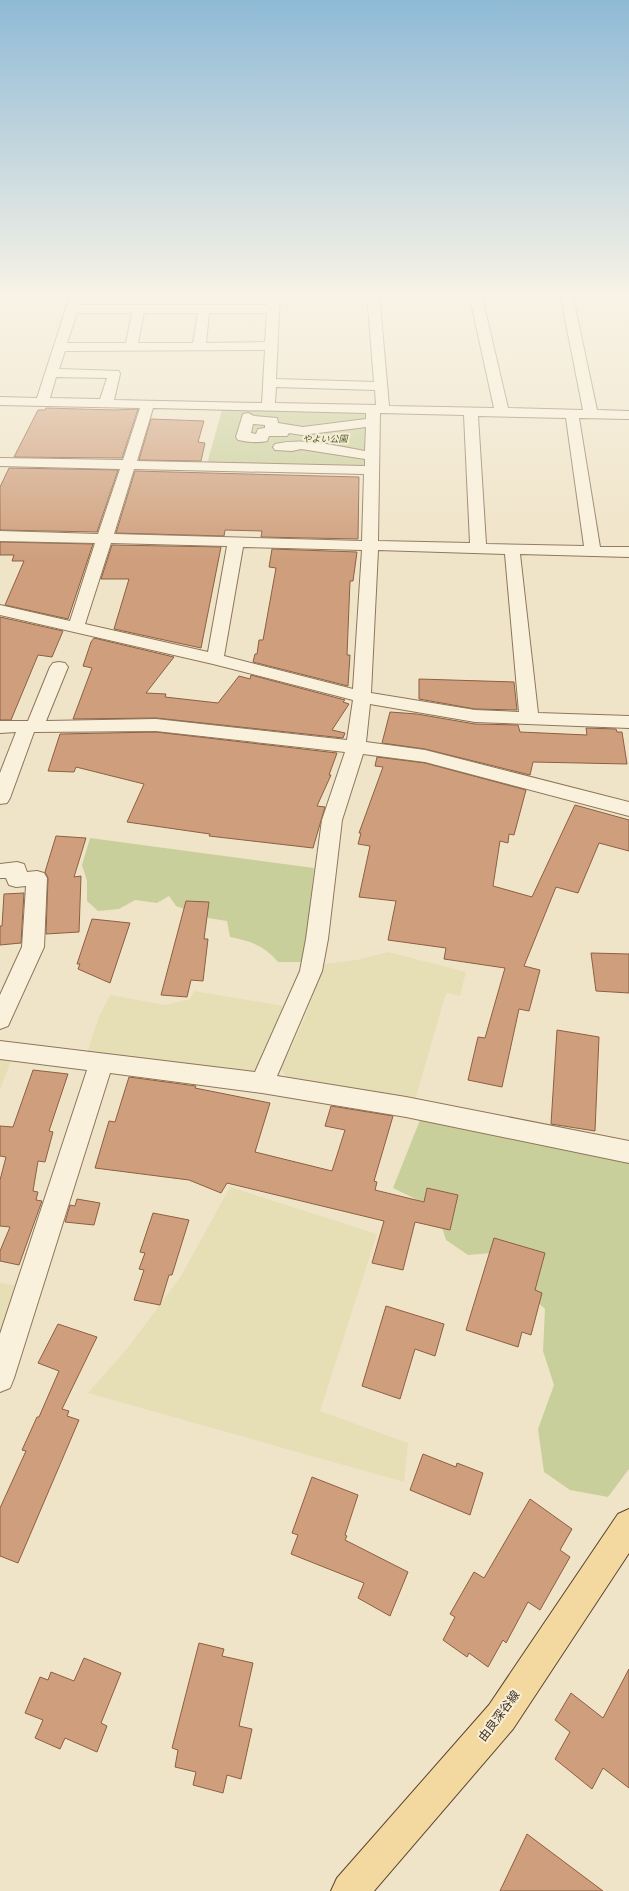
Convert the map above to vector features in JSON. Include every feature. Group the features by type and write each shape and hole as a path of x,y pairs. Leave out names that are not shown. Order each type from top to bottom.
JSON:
{"main road":[{"name":"由良深谷線","path":"350,1891 501,1717 629,1525"}],"street":[{"path":"42,402 48,381"},
{"path":"106,403 112,381"},
{"path":"262,1083 298,1004 311,971 318,939 332,820 356,747 362,697 370,546 372,463 381,381"},
{"path":"495,381 502,412"},
{"path":"584,381 591,415"},
{"path":"268,407 270,383 381,386"},
{"path":"0,401 148,404 249,413 268,407 376,414 502,412 629,415"},
{"path":"76,627 148,404"},
{"path":"471,412 478,548"},
{"path":"249,413 243,437 262,438 274,430 296,429 302,438 372,463"},
{"path":"274,451 292,447 302,438 376,414"},
{"path":"572,414 593,551"},
{"path":"274,430 274,451 277,468"},
{"path":"0,462 277,468 372,463"},
{"path":"0,536 629,552"},
{"path":"216,659 236,542"},
{"path":"512,549 529,719"},
{"path":"0,610 216,659 362,697 425,709 475,716 629,722"},
{"path":"0,798 31,726 59,667"},
{"path":"0,727 156,725 356,747 425,756 629,809"},
{"path":"0,871 17,869 16,880 37,878 33,947 0,1020"},
{"path":"0,1050 262,1083 406,1107 629,1152"},
{"path":"0,1378 101,1063"}],"shaded area":[{"path":"388,952 466,972 460,996 446,993 415,1100 289,1080 281,1069 303,1022 324,964 357,960"},
{"path":"194,991 283,1006 256,1069 243,1073 87,1053 99,1017 110,995 165,1005 190,999"},
{"path":"0,1059 11,1061 0,1090"},
{"path":"230,1187 377,1234 320,1411 408,1443 404,1482 88,1393 127,1349 181,1276"},
{"path":"0,1283 19,1286 0,1346"}],"green space":[{"name":"やよい公園","path":"222,410 361,413 366,415 365,465 358,467 207,464"},
{"path":"90,838 314,868 304,962 278,962 273,956 262,948 244,940 230,937 227,921 208,918 176,906 169,896 157,903 135,900 119,909 98,911 87,901 87,881 82,865"},
{"path":"420,1120 629,1161 629,1469 608,1497 570,1490 544,1472 538,1429 554,1385 543,1351 545,1309 534,1299 537,1264 515,1251 468,1255 446,1240 436,1209 393,1188"}],"building":[{"path":"46,408 115,410 138,409 122,458 14,457 38,410 45,410"},
{"path":"151,419 204,421 198,442 205,443 201,461 139,460"},
{"path":"9,468 118,470 97,532 0,530 0,487"},
{"path":"135,471 359,477 358,539 261,537 262,531 225,530 224,536 116,533"},
{"path":"0,542 93,544 68,619 5,605 24,561 12,561 14,555 0,555"},
{"path":"112,545 221,547 201,648 114,629 129,579 101,579"},
{"path":"272,549 357,552 353,581 350,581 347,655 350,655 348,686 253,662 255,654 257,654 259,640 263,640 276,568 269,567"},
{"path":"0,617 63,631 52,657 38,655 11,720 0,720"},
{"path":"94,638 174,657 146,693 166,694 165,697 218,703 239,676 250,679 251,675 345,700 343,702 349,704 332,730 345,733 343,738 156,718 73,719 92,668 83,666 91,642"},
{"path":"419,679 514,682 517,710 475,709 419,699"},
{"path":"390,712 417,714 475,724 518,725 520,732 587,735 586,728 616,729 617,732 622,732 627,764 533,762 530,775 425,749 382,743"},
{"path":"156,732 337,753 329,775 331,775 317,806 325,807 313,848 209,836 210,834 127,822 144,784 76,767 74,772 48,771 60,734"},
{"path":"377,757 425,763 526,790 514,835 509,834 508,843 500,841 493,886 532,897 575,805 629,820 629,851 599,843 578,893 556,887 524,966 540,970 529,1011 519,1009 502,1087 468,1080 478,1037 485,1038 505,968 444,959 446,948 388,940 396,901 359,897 370,846 358,844 361,833 359,833 383,767 375,766"},
{"path":"56,836 86,838 74,877 81,876 79,932 46,934 48,878 45,872"},
{"path":"24,893 21,943 0,945 0,926 2,926 4,894"},
{"path":"186,901 209,902 204,939 208,939 203,981 191,980 187,997 161,995"},
{"path":"92,919 130,923 110,983 78,969 80,964 77,964"},
{"path":"591,953 629,954 629,993 596,991"},
{"path":"557,1030 599,1037 595,1131 551,1124"},
{"path":"33,1070 68,1074 49,1131 53,1132 45,1162 38,1161 33,1191 38,1192 36,1200 42,1201 19,1265 0,1261 0,1251 10,1227 0,1226 0,1180 6,1157 0,1156 0,1126 13,1127"},
{"path":"129,1077 196,1086 195,1088 270,1103 255,1152 332,1171 345,1130 325,1126 331,1106 393,1116 374,1181 377,1182 375,1190 424,1202 427,1188 458,1195 450,1230 415,1222 403,1270 372,1263 384,1221 227,1183 221,1193 189,1180 95,1168 109,1121 115,1122"},
{"path":"77,1199 100,1203 94,1225 65,1222 70,1205 75,1206"},
{"path":"153,1213 189,1220 172,1275 169,1275 160,1305 134,1300 144,1270 139,1269 145,1253 140,1252"},
{"path":"494,1238 545,1253 535,1290 542,1293 531,1335 522,1332 518,1347 466,1330"},
{"path":"386,1306 444,1324 435,1356 415,1349 400,1399 362,1386"},
{"path":"58,1324 97,1337 62,1409 69,1411 67,1416 79,1420 18,1563 0,1556 0,1508 26,1451 22,1450 37,1417 39,1417 59,1371 38,1363"},
{"path":"423,1454 456,1467 457,1463 483,1473 470,1515 410,1490"},
{"path":"312,1477 358,1495 345,1535 347,1536 345,1540 408,1572 390,1616 358,1598 364,1583 291,1554 298,1535 292,1533"},
{"path":"530,1499 572,1529 560,1550 570,1557 540,1610 528,1602 506,1643 503,1640 488,1667 469,1653 467,1657 443,1640 455,1617 450,1614 474,1572 484,1578"},
{"path":"199,1643 224,1649 222,1656 253,1663 239,1726 252,1729 241,1779 227,1775 223,1793 193,1785 196,1772 175,1767 178,1750 172,1748"},
{"path":"84,1658 121,1673 101,1723 107,1726 97,1752 65,1738 60,1749 35,1738 43,1720 25,1713 40,1677 48,1680 51,1672 74,1681"},
{"path":"629,1669 629,1788 603,1768 592,1789 555,1759 570,1732 555,1720 571,1693 603,1718"},
{"path":"527,1834 603,1891 500,1891"}]}
